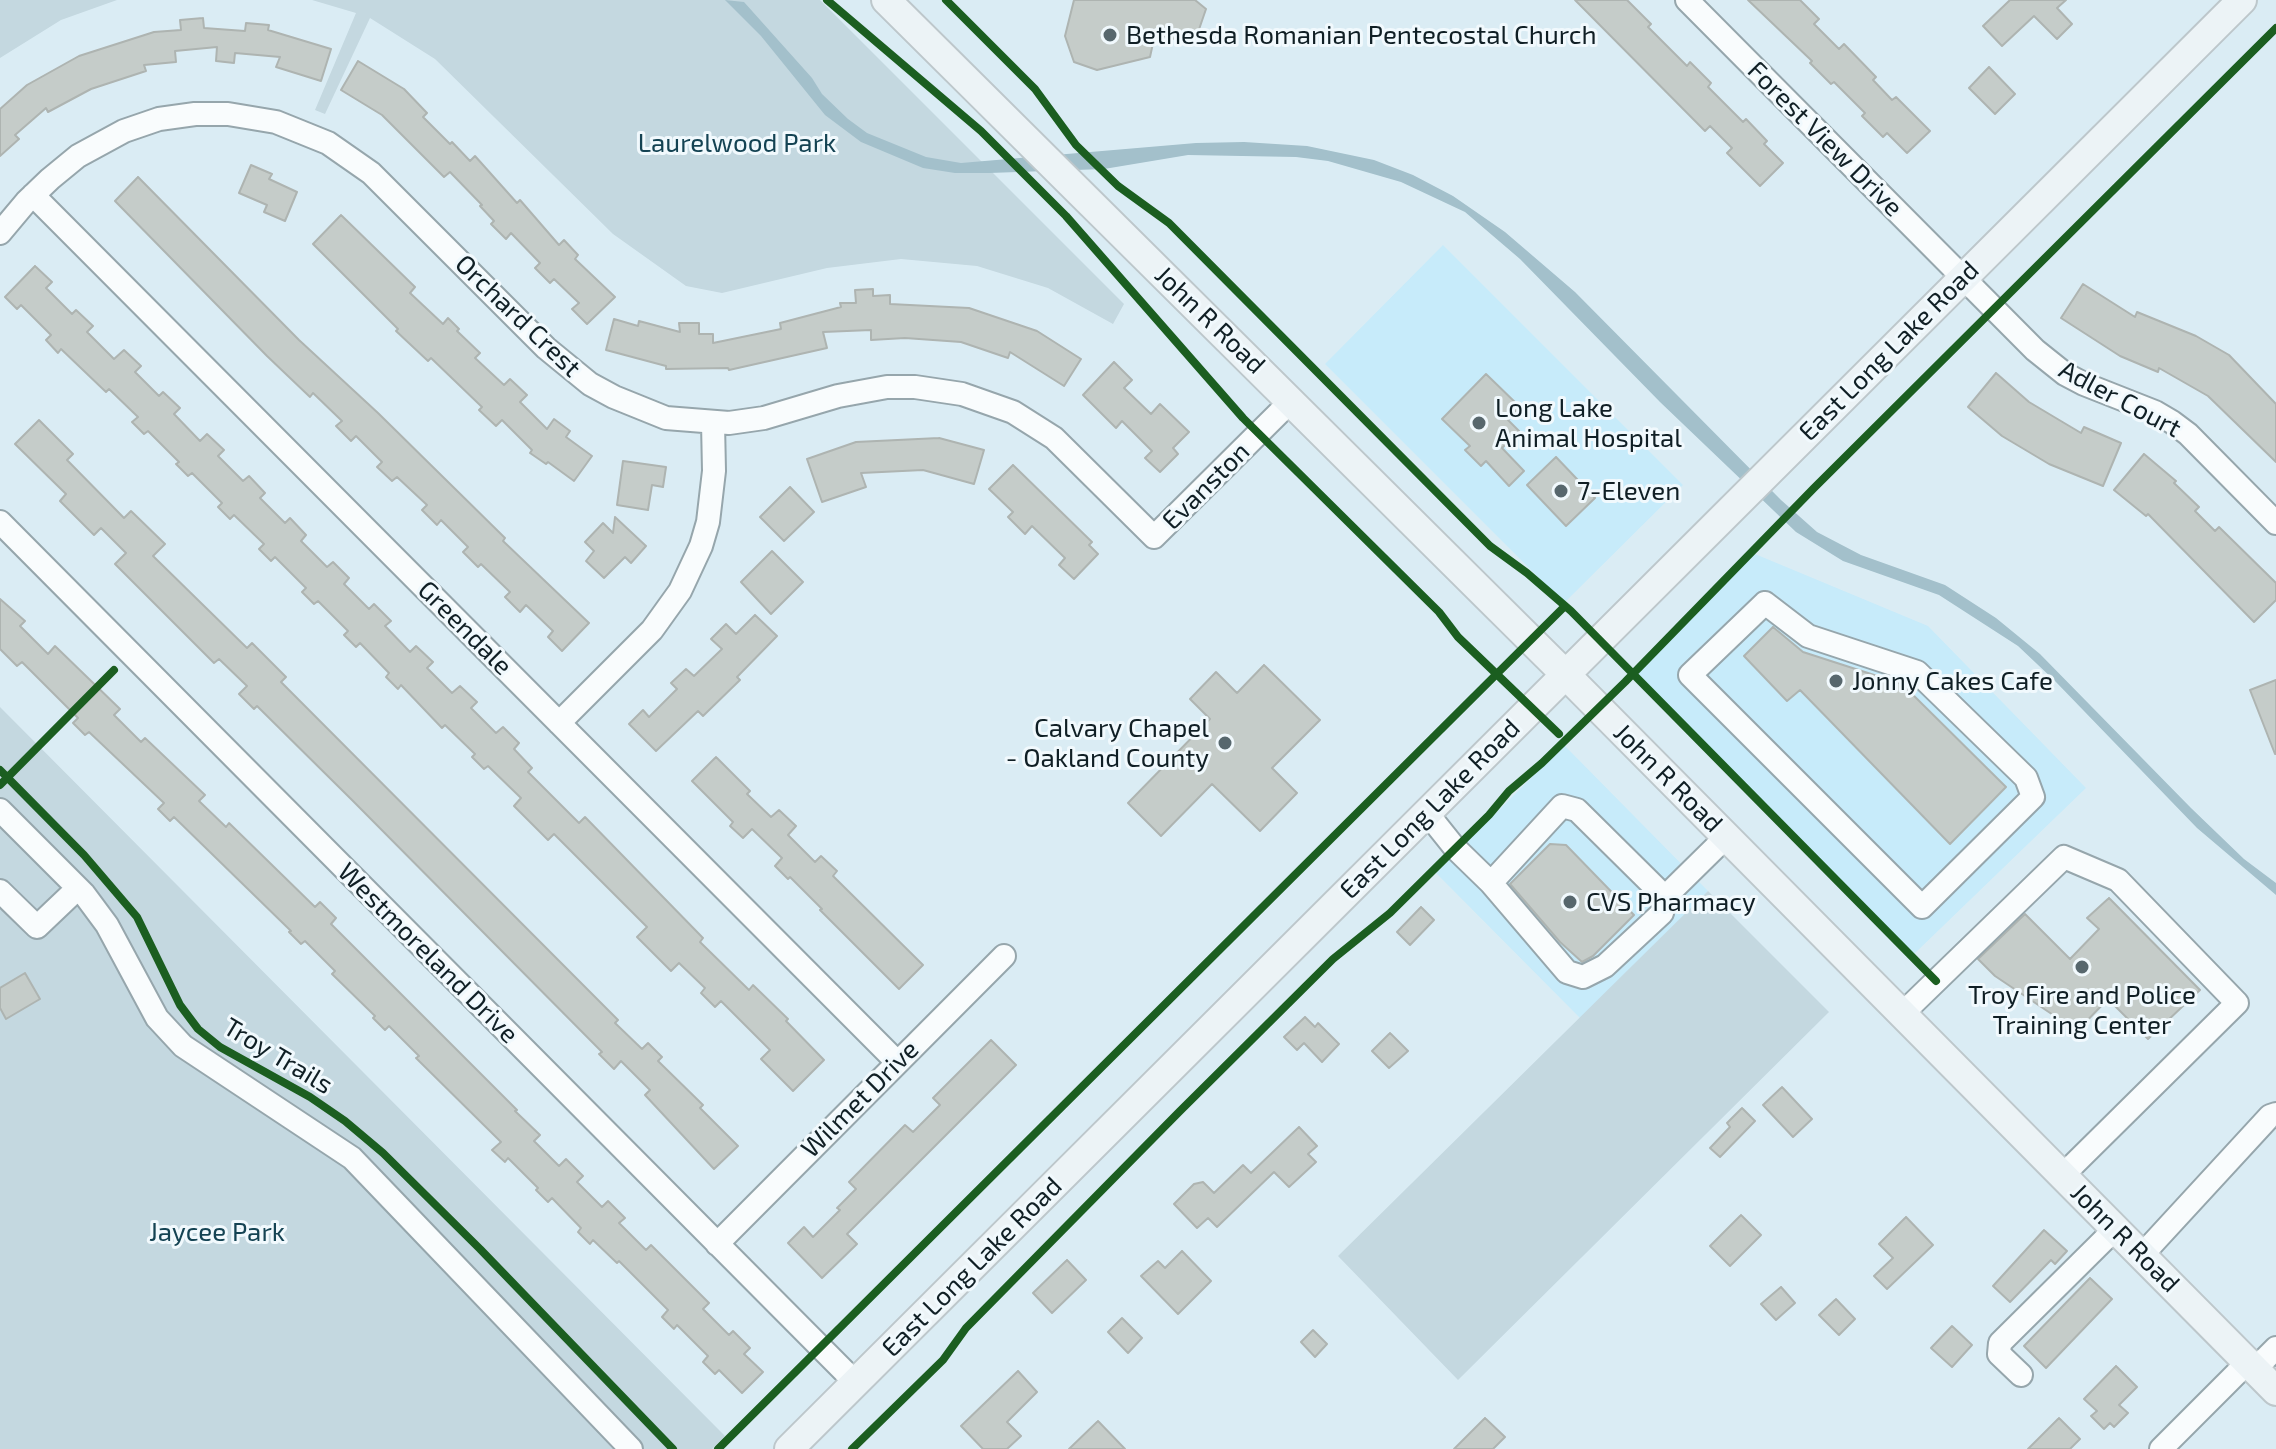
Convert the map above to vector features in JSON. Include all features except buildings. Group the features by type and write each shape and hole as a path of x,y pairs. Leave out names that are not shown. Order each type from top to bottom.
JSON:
{"main road":[{"name":"John R Road","path":"886,0 1292,400 2276,1391"},
{"name":"East Long Lake Road","path":"789,1449 2242,0"}],"street":[{"name":"Forest View Drive","path":"1687,0 1963,277"},
{"name":"Orchard Crest","path":"0,233 33,195 91,148 124,131 159,119 195,114 228,114 276,122 328,143 371,173 546,348 590,384 635,407 666,418 713,423 764,418 838,396 887,387 915,387 962,394 1013,412 1054,438 1154,537"},
{"name":"Greendale","path":"33,195 897,1062"},
{"name":"Adler Court","path":"1963,277 2035,350 2065,374 2155,412 2188,434 2276,523"},
{"name":"Evanston","path":"1154,537 1292,400"},
{"path":"559,723 652,630 685,582 708,522 714,471 713,423"},
{"name":"Westmoreland Drive","path":"0,522 856,1383"},
{"path":"1765,603 1808,636 1917,672 2026,778 2033,797 1922,907 1690,675 1765,603"},
{"path":"1491,883 1562,806 1577,810 1665,897"},
{"path":"0,810 78,888 107,925 157,1018 183,1046 352,1158 631,1449"},
{"path":"1427,813 1567,972 1583,977 1605,966 1662,913 1665,897 1726,837"},
{"path":"1902,1014 2064,857 2118,880 2237,1003 2062,1176"},
{"path":"0,891 37,927 78,888"},
{"name":"Wilmet Drive","path":"717,1244 1004,956"},
{"path":"2142,1255 2270,1116 2276,1114"},
{"path":"2021,1375 1999,1354 2000,1343 2115,1229"},
{"path":"2161,1449 2251,1366 2276,1348"}],"shaded area":[{"path":"725,0 744,2 812,78 822,94 848,119 867,133 926,157 961,163 1196,143 1307,146 1374,160 1413,175 1453,196 1505,232 1575,292 1781,500 1817,532 1861,555 1945,585 1996,618 2040,654 2191,808 2244,859 2276,883 2276,895 2197,828 2018,646 1939,595 1843,561 1796,532 1660,402 1520,259 1465,212 1401,182 1328,161 1296,157 1188,155 1104,169 989,173 955,173 923,168 861,142 825,115 761,36"},
{"path":"1443,245 1683,485 1564,603 1325,364"},
{"path":"1755,554 1928,626 2086,788 1913,955 1637,674"},
{"path":"1564,745 1708,891 1581,1019 1436,873"}],"green space":[{"path":"0,0 117,0 61,20 0,58"},
{"name":"Laurelwood Park","path":"312,0 820,0 1124,304 1113,324 1048,288 977,266 901,259 827,268 722,293 686,286 613,234 435,59 370,18 325,114 315,110 356,13"},
{"name":"Jaycee Park","path":"0,707 725,1436 712,1449 0,1449"},
{"path":"1708,891 1829,1012 1458,1380 1338,1256"}],"cycle path":[{"path":"827,0 981,131 1066,216 1243,418 1439,612 1458,637 1559,734"},
{"path":"946,0 1035,89 1076,145 1118,186 1169,223 1490,546 1571,611 1936,981"},
{"path":"852,1449 943,1360 966,1328 1180,1111 1333,959 1390,913 1489,815 1509,791 1625,682 1814,488 2276,28"},
{"path":"718,1449 1564,607"},
{"path":"0,785 114,670"},
{"name":"Troy Trails","path":"0,770 84,855 137,917 180,1005 198,1029 220,1047 310,1097 383,1153 673,1449"}],"place":[{"name":"Bethesda Romanian Pentecostal Church","path":"1110,35"},
{"name":"Long Lake Animal Hospital","path":"1479,423"},
{"name":"7-Eleven","path":"1561,491"},
{"name":"Jonny Cakes Cafe","path":"1836,681"},
{"name":"Calvary Chapel - Oakland County","path":"1225,743"},
{"name":"CVS Pharmacy","path":"1570,902"},
{"name":"Troy Fire and Police Training Center","path":"2082,967"}]}
